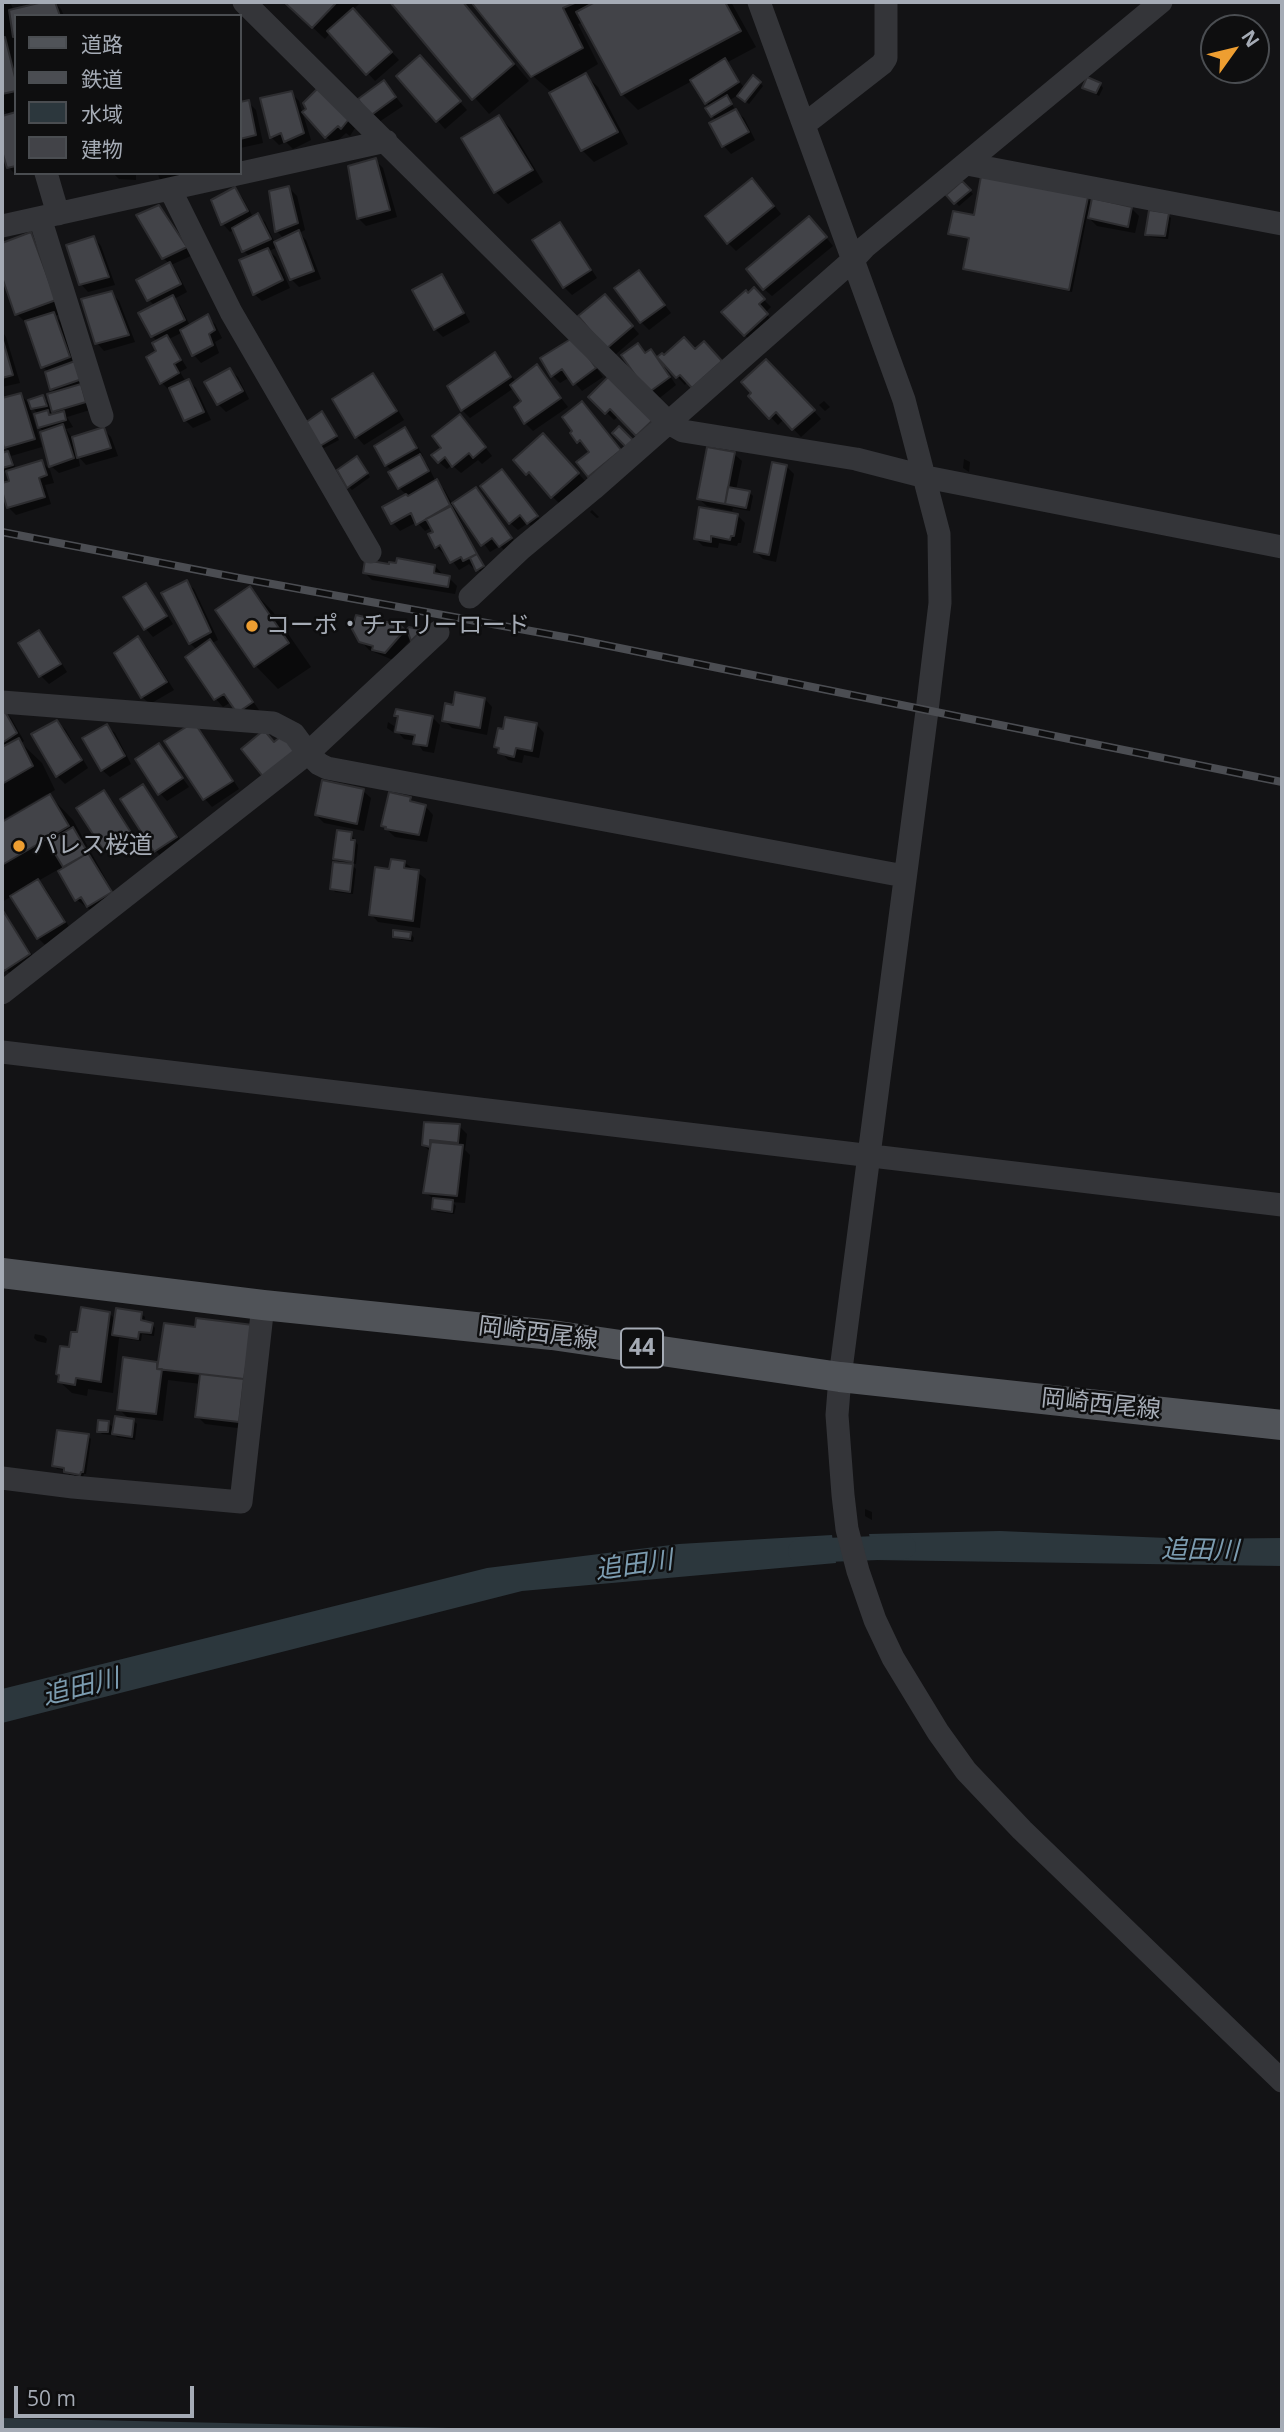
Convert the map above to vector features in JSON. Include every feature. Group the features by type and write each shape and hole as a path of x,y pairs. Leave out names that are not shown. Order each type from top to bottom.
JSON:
{"main road":[{"name":"岡崎西尾線","path":"2,1273 263,1305 552,1335 840,1377 1282,1425"}],"street":[{"path":"244,2 669,423 683,430 856,459 926,477 1282,547"},
{"path":"760,2 904,400 939,534 940,603 840,1377 838,1427 847,1529 859,1574 893,1658 926,1713 966,1771 1023,1830 1282,2081"},
{"path":"805,124 882,64 886,58 886,2"},
{"path":"470,597 521,549 669,423 865,247 1161,2"},
{"path":"242,173 386,141"},
{"path":"967,164 1282,224"},
{"path":"46,175 49,216 102,416"},
{"path":"2,226 233,175"},
{"path":"170,189 231,312 370,552"},
{"path":"2,993 308,753 438,632"},
{"path":"2,702 273,723 293,734 319,764 338,770 904,876"},
{"path":"2,1052 870,1158 930,1162 1282,1205"},
{"path":"2,1478 241,1502 263,1305"}],"water":[{"path":"1000,1531 1191,1539 1282,1538 1282,1566 875,1560 869,1534"},
{"path":"832,1535 836,1563 522,1591 2,1723 2,1689 487,1568 679,1544"},
{"path":"2,2418 494,2429 520,2430 2,2430"}],"building":[{"path":"55,2 59,14 14,14 13,37 9,10"},
{"path":"284,2 337,2 312,28"},
{"path":"390,2 463,2 514,64 472,100"},
{"path":"471,2 577,2 563,8 583,48 531,77"},
{"path":"595,2 725,2 741,31 621,95 576,12"},
{"path":"353,8 392,52 366,75 327,31"},
{"path":"5,37 14,73 14,91 2,94 2,38"},
{"path":"420,55 461,101 436,122 396,76"},
{"path":"725,58 739,82 705,104 690,80"},
{"path":"586,73 618,132 581,151 549,93"},
{"path":"753,75 761,82 745,102 737,96"},
{"path":"1087,77 1101,83 1096,93 1082,88"},
{"path":"384,80 396,97 370,116 358,99"},
{"path":"320,86 349,119 341,129 338,126 325,138 302,112 306,109 303,103"},
{"path":"292,91 304,133 284,142 281,133 270,138 260,98"},
{"path":"727,95 732,104 711,117 705,108"},
{"path":"249,100 256,135 242,138 242,102"},
{"path":"736,109 749,132 722,147 709,123"},
{"path":"14,113 14,166 7,168 2,151 2,116"},
{"path":"499,115 533,170 494,193 461,138"},
{"path":"376,158 390,210 357,219 348,166"},
{"path":"981,176 1088,197 1069,290 963,269 969,238 948,234 953,211 974,215"},
{"path":"752,178 774,206 727,244 705,216"},
{"path":"962,181 971,190 954,204 946,195"},
{"path":"289,186 298,223 275,232 269,191"},
{"path":"235,187 248,211 221,225 211,200"},
{"path":"1092,198 1132,207 1128,227 1088,218"},
{"path":"159,205 187,247 162,259 136,215"},
{"path":"1149,210 1169,213 1165,236 1145,235"},
{"path":"258,213 271,239 242,252 232,228"},
{"path":"809,216 827,237 763,290 746,269"},
{"path":"560,222 591,270 563,288 532,240"},
{"path":"299,230 314,271 290,280 274,242"},
{"path":"31,232 56,300 15,315 2,277 2,243"},
{"path":"94,236 109,277 79,285 66,245"},
{"path":"268,248 283,280 253,295 239,260"},
{"path":"170,262 181,284 147,301 136,280"},
{"path":"639,270 665,305 640,323 614,288"},
{"path":"442,274 464,313 434,330 412,290"},
{"path":"754,287 765,299 759,304 768,314 744,336 721,312 746,290 748,293"},
{"path":"112,291 129,335 95,344 81,299"},
{"path":"605,294 633,326 606,349 578,316"},
{"path":"173,295 185,320 151,337 138,313"},
{"path":"54,312 70,357 41,368 25,321"},
{"path":"208,314 215,330 209,334 213,345 192,356 180,330"},
{"path":"167,335 181,360 174,364 179,373 160,384 146,357 156,351 152,343"},
{"path":"2,337 13,375 2,378"},
{"path":"574,337 596,368 573,385 562,369 551,377 540,358"},
{"path":"684,337 695,349 704,341 722,361 692,388 680,375 676,378 657,357 662,353 664,355"},
{"path":"638,343 645,353 651,349 670,377 648,393 621,355"},
{"path":"495,352 511,377 461,411 447,386"},
{"path":"766,359 815,410 792,430 776,412 769,419 748,396 751,393 741,382"},
{"path":"75,361 82,379 50,390 45,372"},
{"path":"537,364 561,398 524,424 514,407 521,401 510,385"},
{"path":"230,368 243,391 217,405 204,382"},
{"path":"373,373 397,411 355,438 332,399"},
{"path":"610,375 654,419 636,436 610,409 605,414 588,397"},
{"path":"189,379 204,412 184,421 169,388"},
{"path":"81,384 86,402 52,412 47,394"},
{"path":"21,393 35,439 4,448 2,398"},
{"path":"43,395 47,406 31,409 28,400"},
{"path":"582,401 621,450 588,477 576,462 589,452 580,440 577,443 562,417"},
{"path":"48,410 49,415 64,411 66,420 38,428 34,414"},
{"path":"322,411 337,436 320,446 305,423"},
{"path":"460,414 486,447 473,458 469,453 452,467 445,457 438,463 431,455 441,448 432,436"},
{"path":"63,424 74,458 49,467 40,432"},
{"path":"619,426 633,440 626,447 612,433"},
{"path":"104,427 111,448 77,458 72,437"},
{"path":"405,427 417,448 385,466 374,446"},
{"path":"543,433 579,473 551,498 529,472 526,475 513,460"},
{"path":"707,447 735,452 725,504 697,499"},
{"path":"8,451 13,465 2,468 2,453"},
{"path":"420,454 429,471 398,489 388,472"},
{"path":"357,456 368,473 347,488 337,470"},
{"path":"42,460 47,475 39,478 45,497 7,508 2,491 2,483 9,481 6,471"},
{"path":"772,462 787,465 769,555 754,552"},
{"path":"502,469 538,516 527,524 520,515 509,524 480,486"},
{"path":"437,479 450,505 416,525 411,513 391,524 382,507"},
{"path":"476,487 512,538 499,547 492,538 481,546 452,503"},
{"path":"728,487 750,491 746,508 725,504"},
{"path":"451,506 477,554 463,561 461,557 450,563 440,545 435,548 428,534 433,532 426,519"},
{"path":"699,507 738,514 734,536 731,536 730,540 711,536 711,542 694,539"},
{"path":"477,554 484,566 476,571 470,558"},
{"path":"397,558 435,565 434,573 450,576 448,587 363,573 365,560 389,564 396,563"},
{"path":"187,580 211,632 189,644 161,593"},
{"path":"146,583 167,616 144,630 123,597"},
{"name":"コーポ・チェリーロード","path":"250,586 289,643 254,667 215,610"},
{"path":"356,615 400,625 405,630 385,653 372,650 373,646 359,642 352,629"},
{"path":"409,627 422,630 411,641 407,629"},
{"path":"39,630 61,664 39,677 18,643"},
{"path":"138,636 167,682 141,698 114,653"},
{"path":"210,639 253,702 237,713 224,694 214,700 185,657"},
{"path":"455,692 485,698 480,728 442,721 445,703 453,705"},
{"path":"2,709 17,733 2,743"},
{"path":"396,709 433,716 427,746 413,744 415,735 395,732 398,716 394,716"},
{"path":"505,717 537,723 532,751 516,748 514,757 498,753 499,748 494,747 498,728 503,729"},
{"path":"57,720 82,760 56,777 31,734"},
{"path":"194,722 233,781 203,800 164,741"},
{"path":"107,724 125,756 101,771 82,738"},
{"path":"264,730 274,742 285,733 299,752 265,779 241,749"},
{"path":"19,738 33,766 2,784 2,747"},
{"path":"159,743 183,778 158,795 135,759"},
{"path":"322,780 364,789 357,824 315,815"},
{"path":"143,784 177,837 154,852 120,799"},
{"path":"104,790 132,834 104,851 76,808"},
{"path":"389,792 411,797 410,801 426,805 419,835 381,826"},
{"name":"パレス桜道","path":"50,794 69,826 2,865 2,822"},
{"path":"73,827 88,853 63,867 48,842"},
{"path":"337,830 352,832 351,840 355,840 353,862 333,859"},
{"path":"88,853 112,892 87,907 81,897 75,901 58,871"},
{"path":"391,859 405,861 404,868 419,870 413,921 369,915 375,867 389,869"},
{"path":"333,862 353,864 350,892 330,889"},
{"path":"38,879 65,922 37,939 10,896"},
{"path":"2,909 30,954 4,971 2,967"},
{"path":"393,930 411,932 410,939 393,937"},
{"path":"424,1122 460,1124 458,1143 430,1140 430,1147 422,1145"},
{"path":"431,1142 463,1145 457,1196 423,1193"},
{"path":"433,1198 453,1200 452,1212 432,1209"},
{"path":"81,1307 110,1312 101,1382 76,1378 75,1385 58,1382 59,1375 56,1374 60,1346 69,1347 71,1332 77,1332"},
{"path":"116,1308 142,1312 141,1320 153,1323 151,1333 139,1332 138,1339 112,1335"},
{"path":"196,1318 253,1325 244,1379 157,1369 164,1323 195,1327"},
{"path":"123,1357 157,1362 157,1369 162,1369 156,1414 117,1410"},
{"path":"200,1374 244,1379 239,1422 195,1417"},
{"path":"115,1416 134,1419 132,1437 112,1434"},
{"path":"98,1420 109,1421 108,1432 97,1432"},
{"path":"57,1430 89,1434 83,1472 80,1475 52,1466"}],"waterway":[{"name":"追田川","path":"800,1551 904,1547"}],"railway":[{"path":"2,532 575,639 1282,782"}],"place":[{"name":"コーポ・チェリーロード","path":"252,626"},
{"name":"パレス桜道","path":"19,846"}]}
